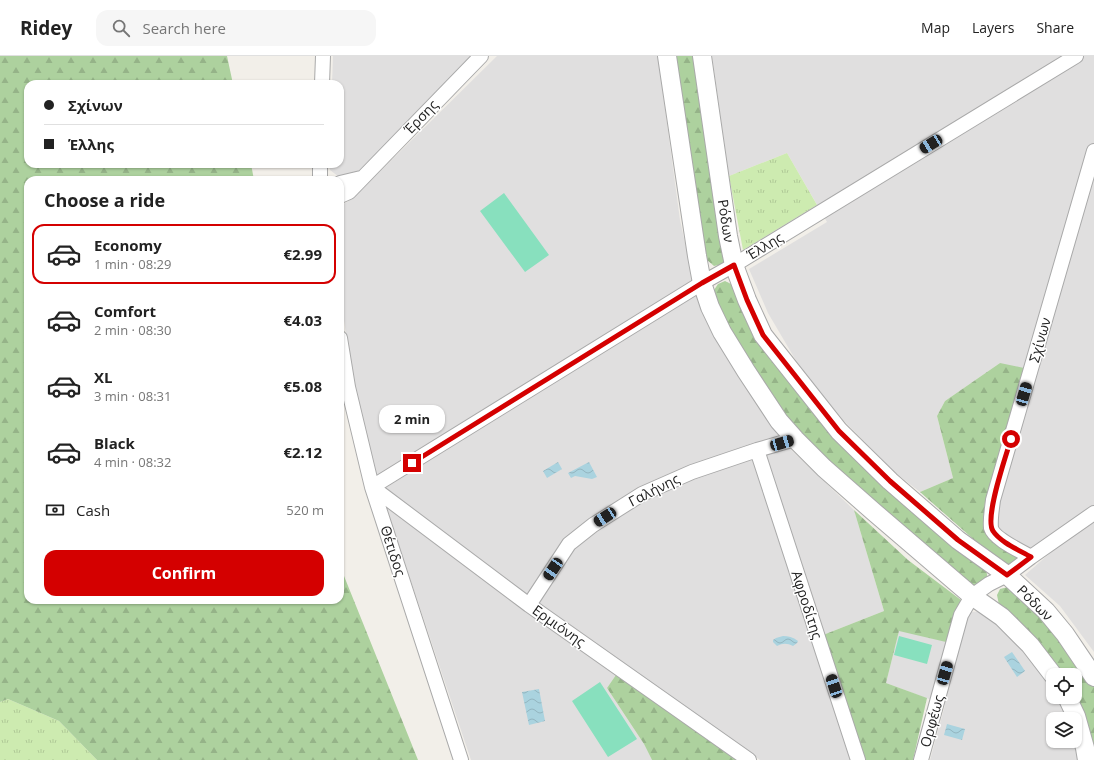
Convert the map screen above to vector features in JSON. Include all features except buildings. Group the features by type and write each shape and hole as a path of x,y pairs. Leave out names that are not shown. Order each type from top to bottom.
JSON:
{"street":[{"path":"322,80 323,56"},
{"name":"Έρσης","path":"344,194 349,192 481,56"},
{"path":"667,56 702,283 710,307 722,332 738,358 779,421 795,439 835,478 972,596 1002,617 1030,645 1048,668"},
{"name":"Ρόδων","path":"702,56 728,236 734,265 747,300 763,335 839,431 890,481 958,540 1007,575 1046,611 1065,634 1094,677"},
{"name":"Έλλης","path":"372,488 702,283 734,265 1076,56"},
{"name":"Σχίνων","path":"1031,557 998,538 992,530 991,520 994,500 1094,151"},
{"path":"344,182 361,178"},
{"name":"Θέτιδος","path":"344,362 348,387 372,488 461,760"},
{"name":"Γαλήνης","path":"530,605 569,544 593,525 642,494 692,472 795,439"},
{"name":"Αφροδίτης","path":"757,450 858,760"},
{"name":"Ερμιόνης","path":"372,488 530,605 749,760"},
{"name":"Ορφέως","path":"921,760 962,615 972,596 989,584 1007,575 1094,512"},
{"path":"1070,704 1076,716 1087,760"}],"shaded area":[{"path":"333,56 475,56 368,166 354,176 338,176 330,170 330,168 344,168 344,80 332,80"},
{"path":"497,56 658,56 680,220 698,302 739,377 786,445 854,510 884,611 823,635 853,760 760,760 624,663 607,688 644,744 652,760 471,760 372,465 352,373 344,320 344,204 352,199"},
{"path":"712,56 1094,56 1094,652 1060,606 1025,575 1049,554 1014,543 999,531 996,520 1000,363 945,401 937,416 953,478 920,492 893,471 844,421 798,364 768,313 749,269 827,222 787,153 729,176"},
{"path":"986,611 1028,652 1046,676 1046,704 1064,704 1068,712 1046,712 1046,748 1077,748 1081,760 930,760 945,705 886,683 899,630 960,645 970,612"}],"green space":[{"path":"0,56 227,56 232,80 24,80 24,168 252,168 253,176 24,176 24,604 344,604 344,576 418,760 97,760 59,721 8,699 0,702"},
{"path":"675,56 695,56 726,255 723,264 714,266 707,260 702,246"},
{"path":"787,153 817,205 743,250 729,176"},
{"path":"504,193 549,255 525,272 480,211"},
{"path":"725,281 731,284 736,292 767,354 985,568 987,581 982,586 972,586 823,457 788,419 748,364 715,304 714,290 718,284"},
{"path":"1000,363 1024,368 985,502 983,524 992,540 1019,558 1006,568 920,492 953,478 937,416 945,401"},
{"path":"854,510 908,560 961,600 946,642 899,631 886,683 927,698 913,760 863,760 823,635 884,611"},
{"path":"1008,587 1016,591 1061,638 1082,668 1055,668 999,605 997,595 1000,589"},
{"path":"899,636 932,645 927,664 894,655"},
{"path":"1082,668 1094,687 1094,760 1082,720 1082,712 1080,712 1077,704 1082,704"},
{"path":"618,672 741,760 652,760 644,744 607,688"},
{"path":"600,682 637,739 608,757 572,701"},
{"path":"8,699 59,721 97,760 0,760 0,702"}],"water":[{"path":"558,462 562,469 547,478 543,471"},
{"path":"589,462 597,477 592,479 575,476 571,478 568,473"},
{"path":"783,636 790,637 798,641 793,646 789,644 781,644 777,646 773,642 776,638"},
{"path":"1012,652 1025,671 1017,677 1004,657"},
{"path":"539,689 545,721 529,725 522,692"},
{"path":"947,724 965,729 962,740 944,735"}],"route":[{"path":"412,463 702,283 734,265 747,300 763,335 839,431 890,481 958,540 1007,575 1031,557 998,538 992,530 991,520 994,500 1011,439"}]}
